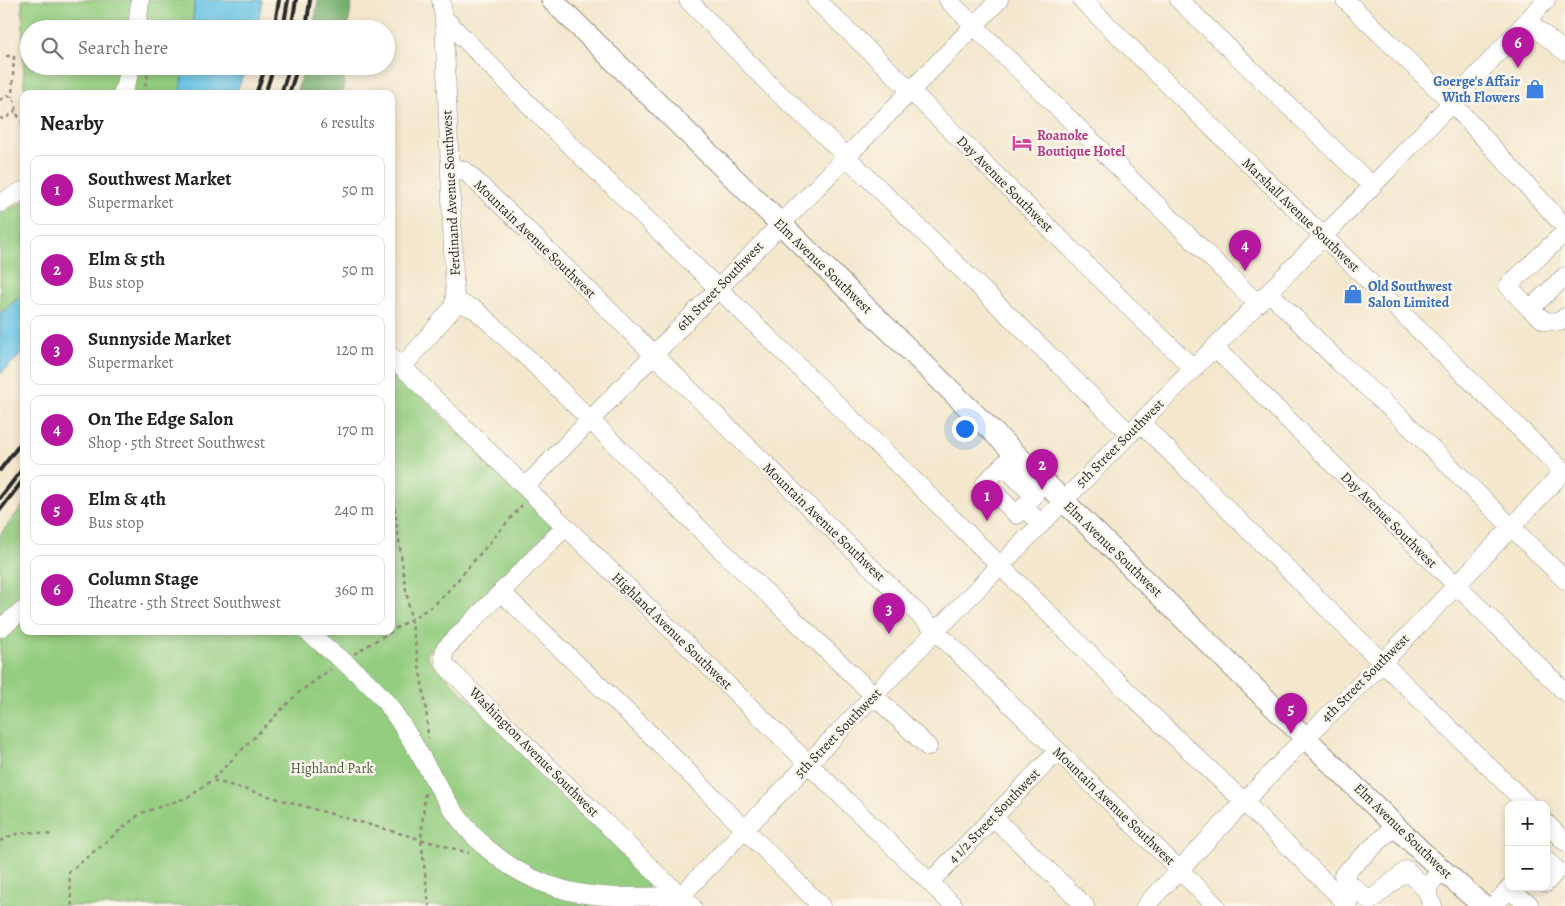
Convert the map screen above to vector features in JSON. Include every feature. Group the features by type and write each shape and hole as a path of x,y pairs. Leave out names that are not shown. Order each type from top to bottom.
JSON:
{"main road":[{"name":"Elm Avenue Southwest","path":"552,0 780,224 1009,459 1064,501 1395,826 1483,906"}],"street":[{"path":"138,20 140,0"},
{"name":"Ferdinand Avenue Southwest","path":"441,0 444,18 455,301"},
{"path":"688,0 769,84 1382,662 1524,801"},
{"name":"Day Avenue Southwest","path":"816,0 1194,369"},
{"path":"948,0 1263,298 1339,362 1401,418 1565,580"},
{"name":"6th Street Southwest","path":"525,494 590,420 999,0"},
{"name":"Marshall Avenue Southwest","path":"1082,0 1564,472"},
{"path":"1179,0 1372,186"},
{"path":"1345,0 1452,103 1565,227"},
{"name":"5th Street Southwest","path":"682,903 744,829 1040,524 1323,237 1452,103 1545,0"},
{"path":"444,18 542,117 1135,699 1244,802 1349,906"},
{"path":"1527,21 1565,52"},
{"path":"123,90 129,75"},
{"name":"Mountain Avenue Southwest","path":"450,166 465,171 1216,906"},
{"path":"0,203 20,192"},
{"path":"1565,232 1508,286 1530,309 1545,321 1560,322 1565,318"},
{"path":"1530,309 1565,276"},
{"path":"397,361 452,309 455,301 476,310 532,362 717,546 928,747"},
{"name":"Day Avenue Southwest","path":"1214,348 1565,692"},
{"name":"Highland Avenue Southwest","path":"397,361 525,494 565,527 954,906"},
{"path":"1009,459 1034,496 1024,507 1017,515 986,483 1009,459"},
{"name":"4th Street Southwest","path":"1144,906 1306,737 1456,586 1564,472"},
{"path":"1024,507 1040,524"},
{"path":"565,527 501,592 650,734 821,906"},
{"name":"Washington Avenue Southwest","path":"501,592 445,650 446,666 658,875 682,903"},
{"path":"0,628 20,613"},
{"path":"311,635 368,682 385,701 400,722 452,808 466,827 495,855 521,872 557,888 588,894 682,903"},
{"name":"4 1/2 Street Southwest","path":"930,882 1058,751"},
{"path":"993,817 1085,906"},
{"path":"1395,826 1343,875 1370,902 1407,870 1430,898"},
{"path":"1550,827 1565,842"},
{"path":"1550,863 1558,870 1550,879"},
{"path":"1430,898 1433,880 1442,870"},
{"path":"1494,906 1507,891"},
{"path":"1513,891 1529,905 1540,891"}],"path":[{"path":"0,118 5,119 15,112 17,106 12,97 14,56 6,56"},
{"path":"144,90 148,75"},
{"path":"0,100 7,95 12,97"},
{"path":"15,112 20,119"},
{"path":"395,630 434,605 448,591 525,494"},
{"path":"395,511 426,706 428,738"},
{"path":"72,906 69,872 141,813 189,797 212,780 297,694 342,661 386,635"},
{"path":"427,767 420,839 429,906"},
{"path":"212,780 471,853"},
{"path":"0,841 19,833 32,832 51,835"}],"green space":[{"path":"22,0 195,0 193,20 22,20"},
{"path":"318,0 352,0 349,20 315,20"},
{"path":"24,75 183,75 180,90 26,90"},
{"path":"302,75 344,75 343,90 297,90"},
{"path":"20,203 20,301 0,320 0,214"},
{"name":"Highland Park","path":"395,370 553,526 427,654 428,659 646,873 648,906 0,906 0,535 20,509 20,635 395,635"}],"water":[{"path":"195,0 262,0 259,20 193,20"},
{"path":"183,75 243,75 237,90 180,90"},
{"path":"20,296 20,356 0,374 0,314"}],"railway":[{"path":"276,20 279,0"},
{"path":"285,20 288,0"},
{"path":"293,20 296,0"},
{"path":"307,20 310,0"},
{"path":"257,90 263,75"},
{"path":"266,90 271,75"},
{"path":"282,90 287,75"},
{"path":"290,90 295,75"},
{"path":"0,470 20,444"},
{"path":"0,498 20,472"},
{"path":"0,510 20,484"}],"place":[{"name":"Column Stage","path":"1518,68"},
{"name":"Goerge's Affair With Flowers","path":"1535,89"},
{"name":"Roanoke Boutique Hotel","path":"1022,143"},
{"name":"On The Edge Salon","path":"1245,271"},
{"name":"Old Southwest Salon Limited","path":"1353,294"},
{"name":"Elm & 5th","path":"1042,490"},
{"name":"Southwest Market","path":"987,521"},
{"name":"Sunnyside Market","path":"889,634"},
{"name":"Elm & 4th","path":"1291,734"}]}
